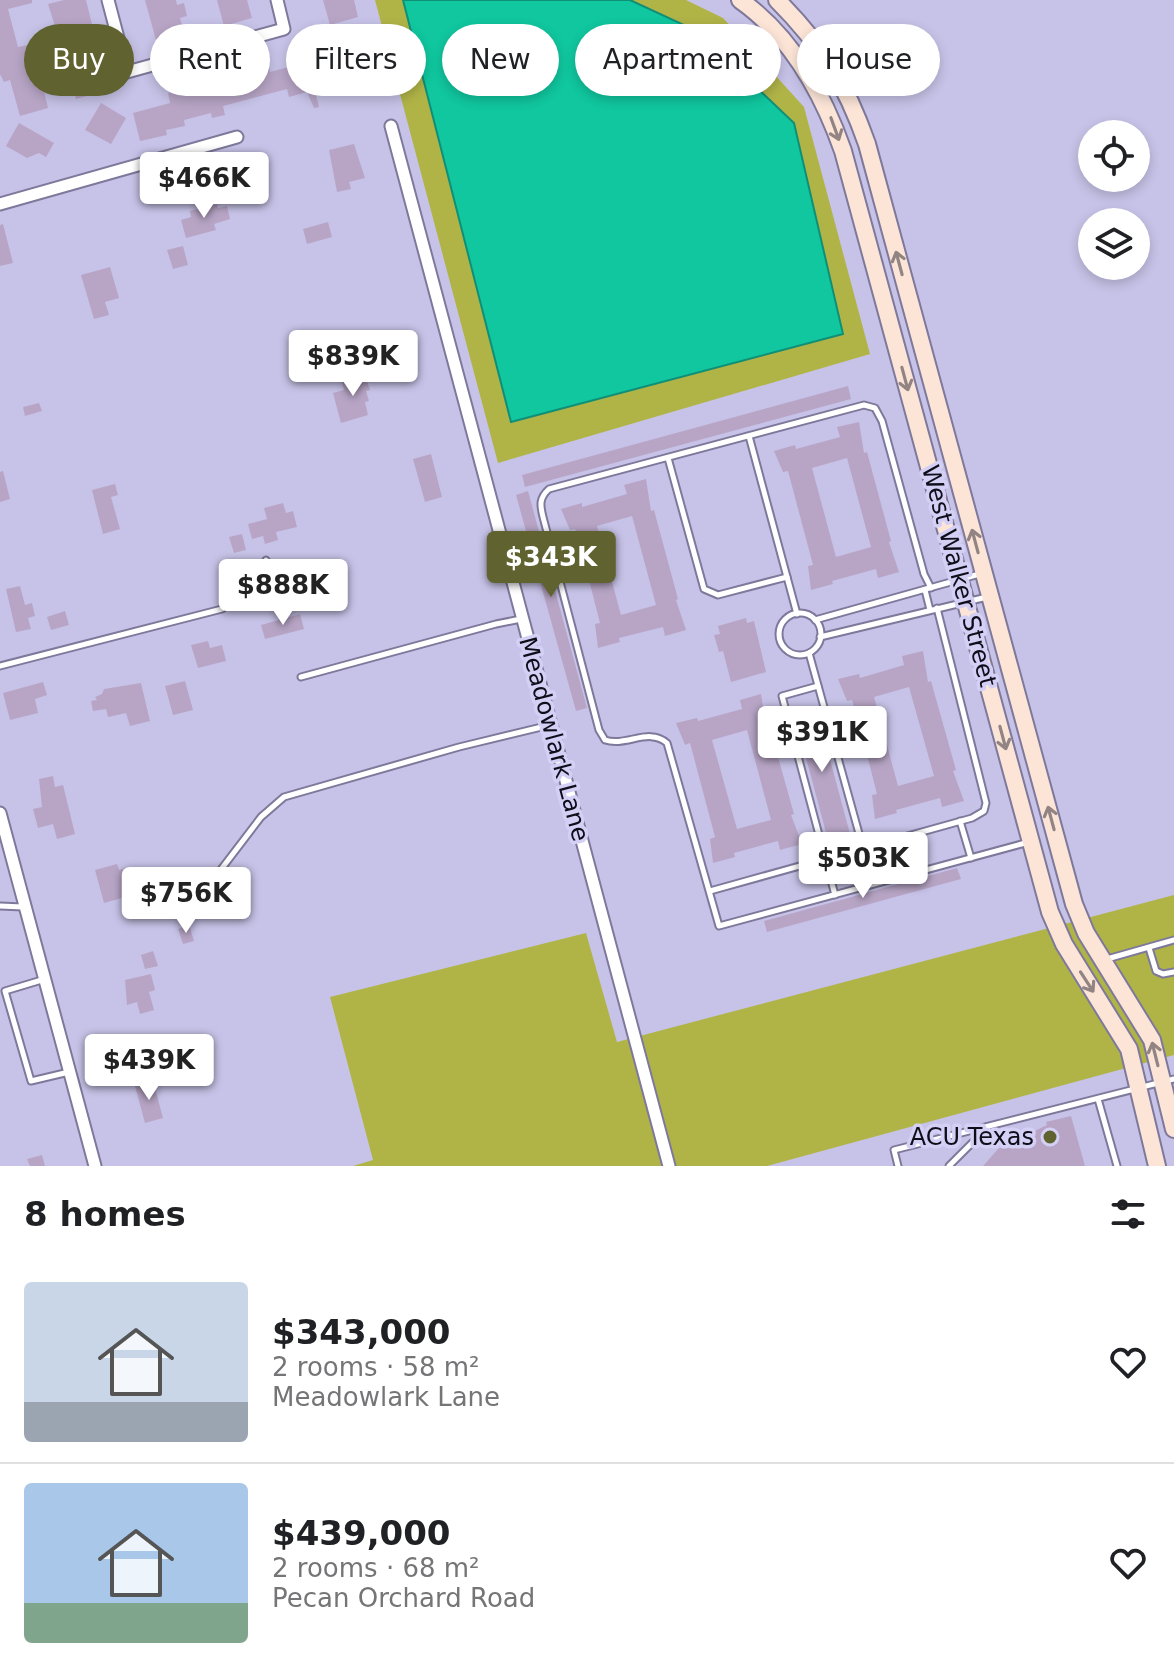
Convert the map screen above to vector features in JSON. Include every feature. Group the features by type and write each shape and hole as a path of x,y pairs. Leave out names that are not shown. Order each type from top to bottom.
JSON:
{"street":[{"path":"108,0 127,72 284,29 277,0"},
{"name":"West Walker Street","path":"777,0 800,22 831,63 858,119 1074,904 1086,933 1152,1040 1168,1080 1174,1129"},
{"name":"West Walker Street","path":"746,2 810,76 831,117 843,151 1050,912 1064,944 1129,1049 1157,1166"},
{"name":"Meadowlark Lane","path":"391,126 669,1166"},
{"path":"0,204 237,137"},
{"path":"0,813 95,1166"}],"lane":[{"path":"709,891 960,821 984,811 986,803 882,421 875,408 864,405 549,489 542,495 540,505 599,730 605,740 616,744 651,736 660,737 667,743 709,891 719,926 1031,841"},
{"path":"749,436 797,614"},
{"path":"668,458 704,589 718,595 787,577"},
{"path":"0,666 222,609 260,577 266,560"},
{"path":"815,620 984,573"},
{"path":"820,637 990,596"},
{"path":"797,614 805,614 815,620 820,637 809,653 790,652 781,643 782,624 797,614"},
{"path":"301,677 522,619"},
{"path":"809,653 863,848"},
{"path":"818,686 782,696 835,895"},
{"path":"216,876 261,817 284,797 551,724"},
{"path":"960,821 971,858"},
{"path":"0,906 25,907"},
{"path":"1102,960 1174,940"},
{"path":"1149,948 1156,971 1163,974 1174,972"},
{"path":"45,979 2,991 31,1081 70,1071"},
{"path":"898,1166 894,1150 1168,1080"},
{"path":"1098,1099 1117,1166"},
{"path":"949,1166 990,1125"}],"shaded area":[{"path":"375,0 686,0 723,18 728,24 575,24 575,96 781,96 781,82 804,107 870,354 498,463 401,96 426,96 426,24 381,24"},
{"path":"403,0 630,0 682,24 575,24 575,96 766,96 794,123 843,334 511,422 426,90 426,24 409,24"},
{"path":"1174,895 1174,1055 767,1166 353,1166 373,1160 330,997 586,933 617,1042"}],"building":[{"path":"0,0 32,0 32,3 8,9 18,47 24,46 24,96 45,96 48,108 20,116 10,80 4,82 0,74"},
{"path":"86,0 92,24 54,24 48,4"},
{"path":"145,0 176,0 177,5 184,3 187,16 180,18 182,24 152,24"},
{"path":"217,0 247,0 252,18 223,24"},
{"path":"323,0 354,0 358,17 330,24"},
{"path":"286,68 286,89 270,94 270,72"},
{"path":"169,96 261,96 223,106 225,115 212,118 211,113 184,120 185,126 166,130 167,135 140,141 133,113 170,103"},
{"path":"309,96 316,96 319,107 314,108"},
{"path":"101,103 126,118 111,144 85,130"},
{"path":"19,123 54,143 46,157 39,153 27,158 6,146"},
{"path":"354,144 365,178 349,182 351,189 337,192 329,150"},
{"path":"217,204 218,208 227,206 230,219 214,224 216,230 186,238 181,220 191,217 190,211"},
{"path":"328,222 332,237 307,244 303,229"},
{"path":"3,224 13,263 0,266 0,225"},
{"path":"183,246 188,265 173,269 167,250"},
{"path":"110,267 119,298 105,302 109,315 94,319 81,275"},
{"path":"364,372 370,390 366,391 369,401 365,402 368,415 341,423 333,393 344,390 341,378"},
{"path":"848,386 851,399 525,487 522,475"},
{"path":"39,403 42,411 25,416 23,407"},
{"path":"859,422 864,453 867,452 899,572 878,578 876,569 811,590 808,566 813,565 788,471 783,472 774,451 795,445 796,449 840,437 837,427","holes":["847,458 871,547 836,557 812,468"]},
{"path":"431,454 442,497 425,502 413,459"},
{"path":"3,471 10,499 0,502 0,472"},
{"path":"646,479 651,511 654,510 686,630 665,636 663,627 619,638 620,642 598,648 595,624 600,623 589,580 575,529 570,530 561,509 582,503 582,507 627,494 624,485","holes":["632,516 656,605 621,615 597,526"]},
{"path":"115,484 118,495 111,497 120,529 103,534 92,490"},
{"path":"528,491 587,708 576,711 516,495"},
{"path":"283,503 286,513 293,511 297,527 276,532 278,540 265,544 263,536 252,539 248,524 267,519 264,508"},
{"path":"242,534 246,550 234,553 229,537"},
{"path":"20,586 25,605 32,603 35,616 28,618 31,629 16,632 6,589"},
{"path":"65,611 69,625 51,630 47,617"},
{"path":"300,614 304,629 265,639 261,625"},
{"path":"746,618 747,623 754,621 766,672 731,682 723,651 719,652 714,635 720,634 718,626"},
{"path":"208,641 210,648 222,645 226,661 198,668 191,645"},
{"path":"923,651 928,682 931,681 956,770 953,771 964,801 942,807 940,798 875,819 872,795 877,794 866,751 852,700 847,701 838,679 859,674 860,678 904,665 902,656","holes":["909,687 934,776 898,786 874,697"]},
{"path":"185,681 193,710 173,715 165,686"},
{"path":"43,682 47,695 35,699 38,713 10,720 3,693"},
{"path":"141,683 150,721 130,726 126,713 108,717 106,709 93,711 91,701 97,700 95,697 102,694 104,689"},
{"path":"761,694 766,725 769,725 794,814 791,815 802,844 780,850 778,841 734,853 735,857 713,863 710,839 715,837 690,743 685,745 676,723 697,718 698,721 742,709 740,700","holes":["747,730 771,820 737,829 712,740"]},
{"path":"816,707 850,834 828,840 794,713"},
{"path":"53,776 55,787 63,785 75,834 57,839 53,824 38,828 33,809 42,807 39,779"},
{"path":"117,864 119,870 129,867 136,894 104,903 95,870"},
{"path":"957,868 961,879 767,932 764,921"},
{"path":"200,874 204,889 166,899 162,883"},
{"path":"189,925 194,941 183,944 178,929"},
{"path":"153,951 158,966 145,969 141,955"},
{"path":"151,974 155,990 149,992 154,1010 140,1014 137,1002 127,1005 125,980"},
{"path":"153,1081 163,1118 145,1123 135,1086"},
{"name":"ACU Texas","path":"1071,1116 1085,1166 983,1166 998,1149 1047,1125 1046,1122"},
{"path":"42,1155 45,1166 30,1166 27,1159"}],"place":[{"name":"ACU Texas","path":"1050,1137"}]}
